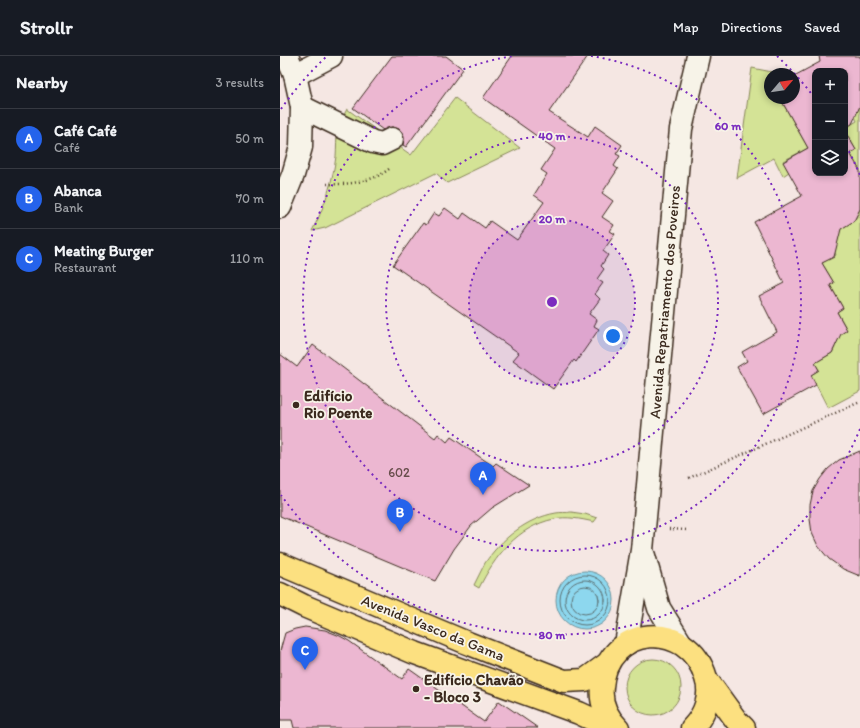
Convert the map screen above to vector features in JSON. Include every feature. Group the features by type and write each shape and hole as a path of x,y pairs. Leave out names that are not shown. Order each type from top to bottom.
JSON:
{"main road":[{"name":"Avenida Vasco da Gama","path":"280,564 458,639 564,680 585,680 607,664"},
{"name":"Avenida Vasco da Gama","path":"280,594 304,606 415,652 579,713 611,728"},
{"path":"618,728 612,722 604,708 601,694 602,678 607,664 616,652 626,644 639,638 653,636 667,637 680,642 693,652 702,665 707,680 708,697 704,710 697,723 692,728"},
{"path":"707,680 736,720 744,728"}],"street":[{"path":"280,207 293,175 301,147 302,107 291,66 331,56"},
{"name":"Avenida Repatriamento dos Poveiros","path":"626,644 642,550 681,129 698,56"},
{"path":"302,107 373,142 382,144 392,139"},
{"name":"Avenida Repatriamento dos Poveiros","path":"642,550 658,608 680,642"}],"path":[{"path":"327,184 343,185 365,181 391,167"},
{"path":"689,478 860,402"}],"green space":[{"path":"752,68 764,70 764,104 783,104 808,148 783,161 789,172 783,176 774,158 737,178"},
{"path":"455,98 520,148 447,183 436,173 325,228 312,231 320,215 329,190 336,160 338,132 347,109 411,155"},
{"path":"860,106 860,171 850,153 856,150 848,136 848,126 857,121 852,111"},
{"path":"860,205 860,391 828,408 811,375 819,370 815,363 832,353 835,347 831,340 844,332 845,326 837,312 843,308 830,285 834,283 822,263 836,255 831,244 837,231 854,221 857,216 853,208"},
{"path":"571,512 597,518 594,522 574,518 559,518 541,523 529,529 518,536 500,554 485,576 479,588 474,585 491,554 516,531 545,516"},
{"path":"647,659 659,659 669,663 677,671 681,681 681,693 677,703 669,711 659,715 647,715 637,711 629,703 625,693 625,681 629,671 637,663"}],"water":[{"path":"585,571 596,573 606,579 612,589 614,600 612,611 606,621 596,627 585,629 574,627 564,621 558,611 556,600 558,589 564,579 574,573"}],"building":[{"path":"392,56 446,56 463,69 406,147 403,145 403,134 399,129 392,127 383,130 353,108"},
{"path":"512,56 588,56 549,112 588,137 595,126 622,145 616,154 620,156 614,166 618,169 602,193 613,201 602,217 614,225 610,231 615,234 603,251 608,255 601,266 604,269 597,279 603,283 595,294 600,299 589,314 597,320 594,326 599,329 576,362 574,360 553,389 513,360 519,353 393,265 423,223 426,225 434,213 439,216 445,208 460,219 464,213 485,228 490,221 517,240 544,202 534,195 547,174 541,170 555,149 483,98"},
{"path":"819,56 860,56 860,106 852,124 848,126 848,68 812,68 812,176 848,176 848,136 856,150 850,153 860,171 860,209 854,221 841,229 834,257 822,263 834,283 830,285 843,308 837,312 847,330 841,334 832,353 815,363 819,370 811,375 816,385 763,414 737,367 747,361 742,352 777,332 759,296 784,283 754,222 802,196 783,162 808,148 783,104 800,104 800,73 820,62"},
{"path":"313,345 435,438 438,434 447,442 451,437 493,466 496,463 529,485 492,508 471,526 454,549 435,581 280,516 280,354 297,367"},
{"path":"860,451 860,576 843,569 829,559 818,546 812,533 810,505 813,491 828,469 839,460"},
{"path":"305,627 325,630 340,636 402,679 409,669 484,722 499,701 538,728 294,728 292,720 280,720 280,651 285,633"}],"place":[{"name":"Edifício Rio Poente","path":"296,405"},
{"name":"Café Café","path":"483,495"},
{"name":"Abanca","path":"400,532"},
{"name":"Meating Burger","path":"305,670"},
{"name":"Edifício Chavão - Bloco 3","path":"416,689"}]}
